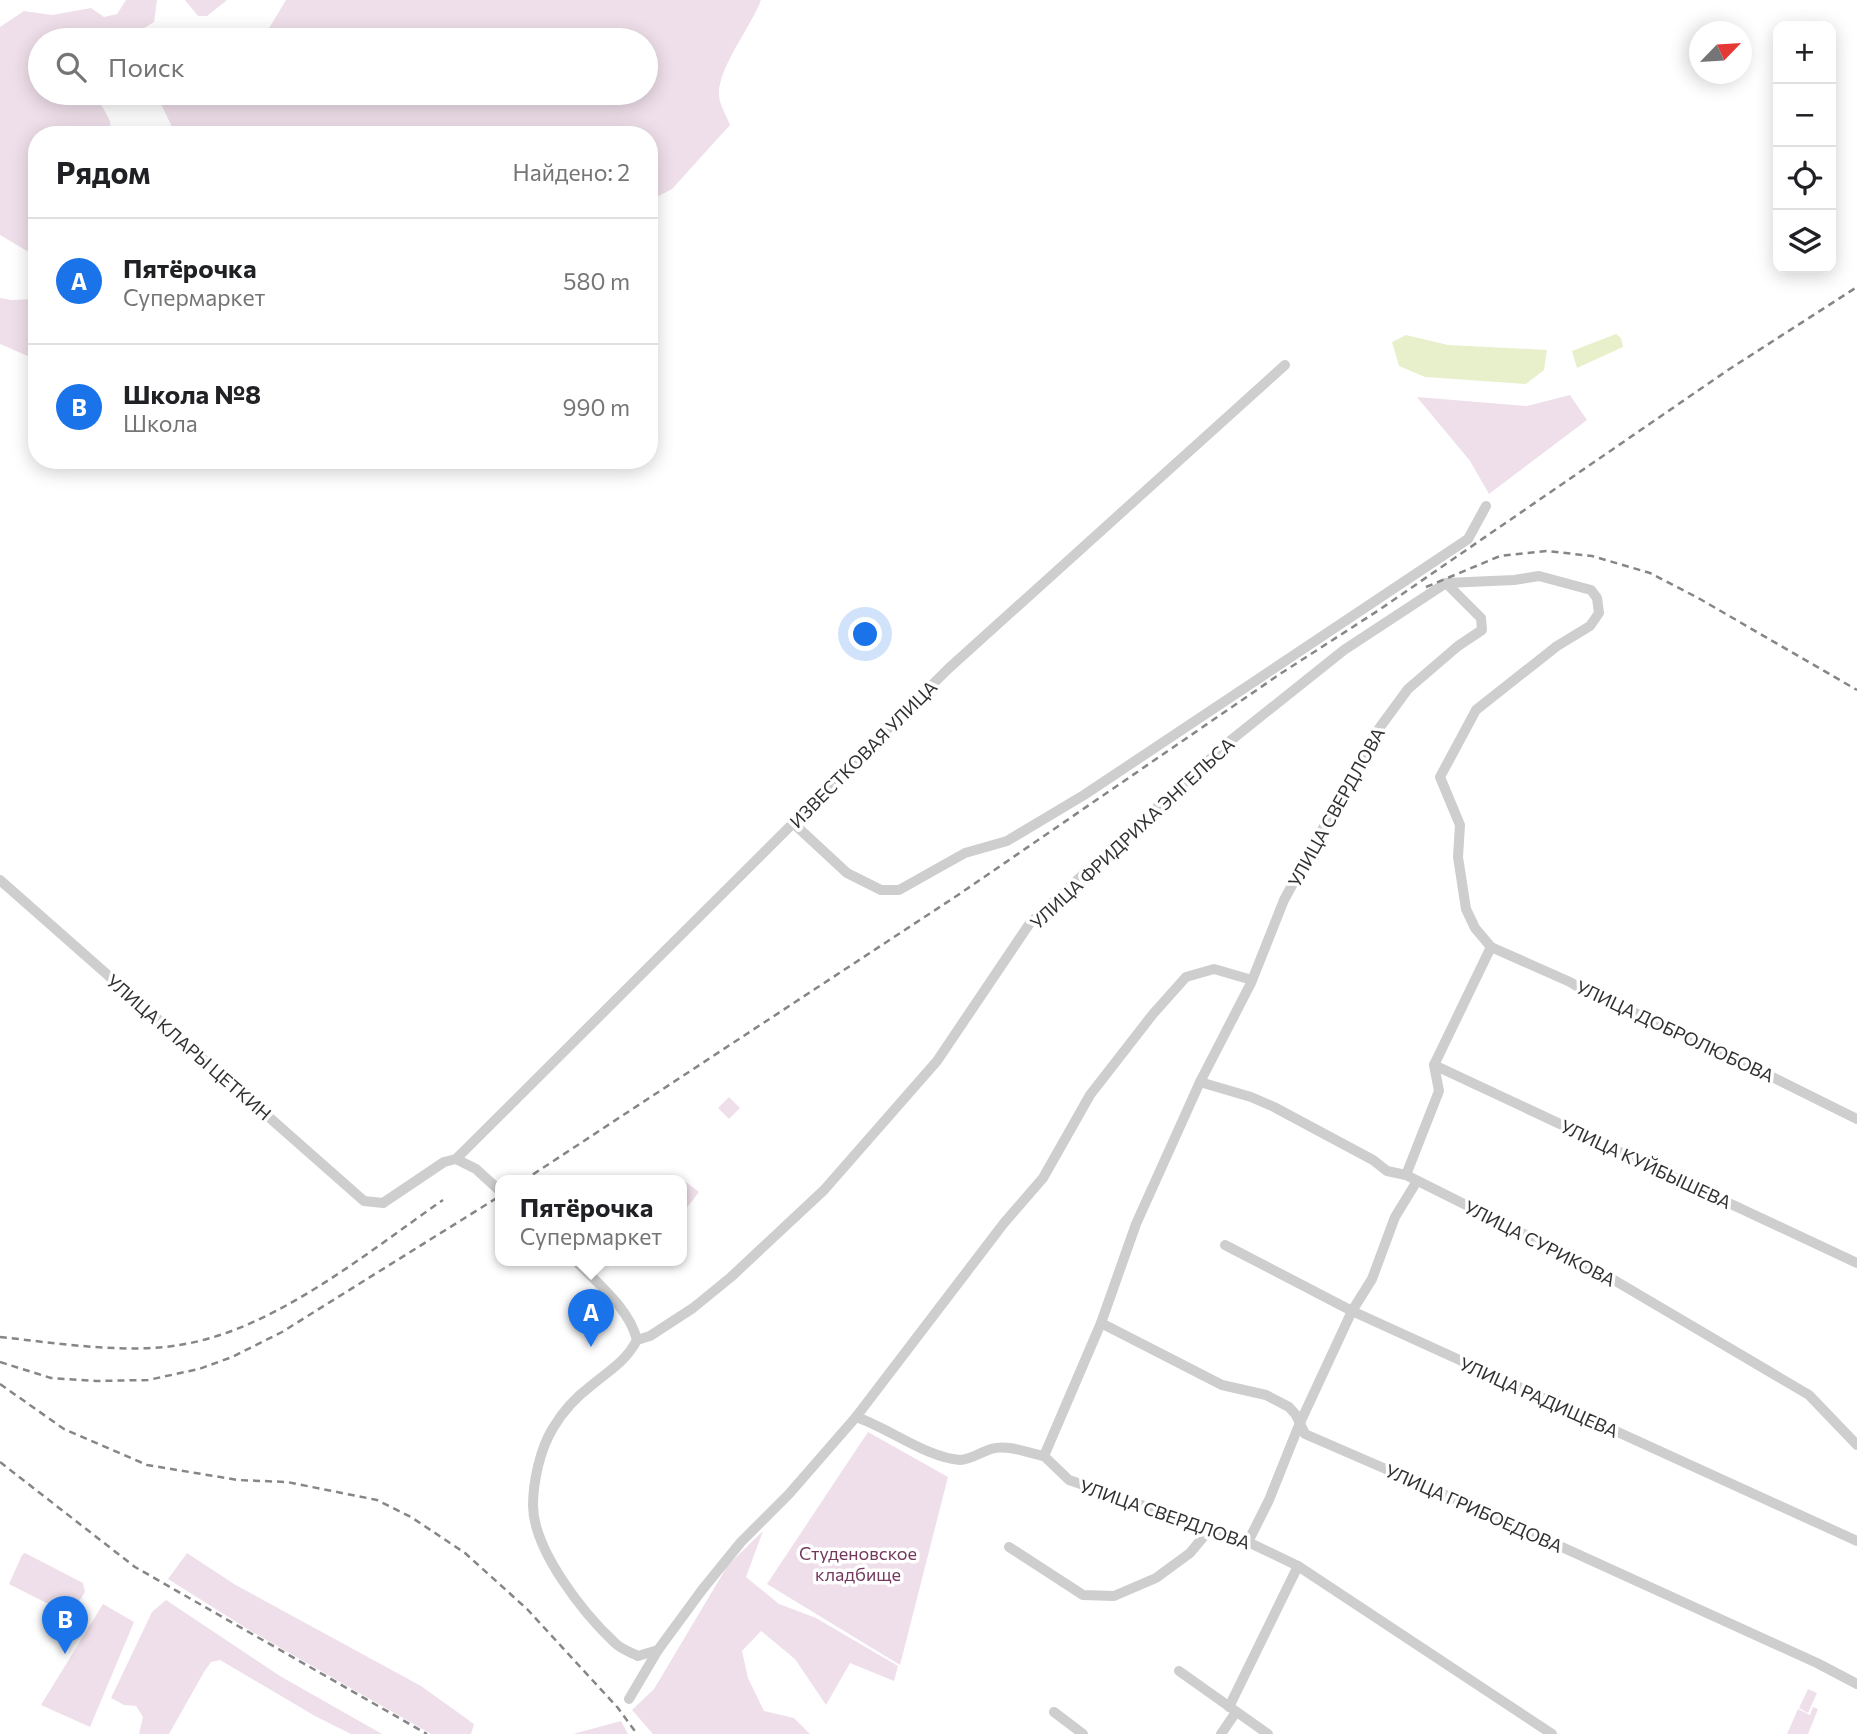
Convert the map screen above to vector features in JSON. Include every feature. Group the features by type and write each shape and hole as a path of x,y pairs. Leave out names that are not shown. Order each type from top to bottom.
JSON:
{"street":[{"name":"ИЗВЕСТКОВАЯ УЛИЦА","path":"456,1159 948,669 1285,365"},
{"path":"793,823 847,873 881,890 899,890 965,853 1007,841 1084,795 1468,539 1486,506"},
{"path":"1406,1175 1438,1091 1434,1065 1491,947 1475,928 1466,909 1458,857 1460,825 1440,777 1476,710 1557,646 1590,626 1599,613 1597,598 1591,590 1539,576 1514,580 1446,583"},
{"name":"УЛИЦА СВЕРДЛОВА","path":"1446,583 1481,618 1482,630 1458,646 1408,689 1371,737 1284,900 1252,979 1200,1082 1136,1224 1101,1323 1044,1456 1069,1480 1248,1542 1298,1566 1552,1734"},
{"name":"УЛИЦА ФРИДРИХА ЭНГЕЛЬСА","path":"658,1650 638,1656 617,1645 583,1607 549,1556 538,1530 533,1508 543,1450 552,1430 574,1400 629,1355 637,1340 650,1336 694,1308 731,1277 824,1190 937,1061 1030,923 1230,741 1344,650 1446,583"},
{"name":"УЛИЦА КЛАРЫ ЦЕТКИН","path":"0,880 364,1201 383,1203 444,1162 456,1159"},
{"name":"УЛИЦА ДОБРОЛЮБОВА","path":"1491,947 1570,982 1598,999 1667,1025 1857,1119"},
{"path":"629,1699 658,1650 741,1542 789,1494 856,1418 1004,1223 1042,1178 1090,1095 1153,1014 1186,977 1214,969 1252,979"},
{"name":"УЛИЦА КУЙБЫШЕВА","path":"1434,1065 1857,1264"},
{"name":"УЛИЦА СУРИКОВА","path":"1200,1082 1251,1097 1274,1107 1373,1160 1387,1171 1406,1175 1602,1273 1810,1395 1857,1445"},
{"path":"456,1159 476,1169 495,1186"},
{"path":"1248,1542 1352,1311 1372,1279 1395,1217 1417,1181"},
{"name":"УЛИЦА РАДИЩЕВА","path":"1225,1245 1352,1311 1857,1541"},
{"path":"581,1266 634,1326 637,1340"},
{"name":"УЛИЦА ГРИБОЕДОВА","path":"1101,1323 1222,1385 1266,1395 1289,1407 1306,1434 1485,1512 1817,1663 1857,1684"},
{"path":"856,1418 877,1425 930,1452 962,1460 993,1448 1010,1448 1044,1456"},
{"path":"1009,1547 1083,1595 1114,1596 1156,1578 1190,1553 1210,1529"},
{"path":"1221,1734 1298,1566"},
{"path":"1179,1671 1268,1734"},
{"path":"1054,1712 1083,1734"}],"green space":[{"path":"126,0 157,0 154,22 144,28 28,28 28,105 101,105 110,126 28,126 27,251 0,235 0,27 24,11 52,15 91,8 104,17 117,14"},
{"path":"185,0 227,0 207,16 198,16"},
{"path":"286,0 761,0 729,60 720,84 720,102 730,125 672,189 658,196 658,126 172,126 161,105 658,105 658,28 269,28"},
{"path":"0,298 28,299 28,356 0,344"},
{"path":"1570,395 1587,420 1489,494 1470,461 1417,397 1527,406"},
{"path":"729,1097 740,1108 729,1119 718,1108"},
{"path":"687,1183 699,1192 687,1208"},
{"name":"Студеновское кладбище","path":"868,1432 948,1477 900,1665 767,1584"},
{"path":"763,1531 746,1577 779,1604 816,1618 898,1666 894,1681 850,1663 826,1705 795,1659 761,1631 742,1651 748,1678 764,1711 794,1718 810,1734 653,1734 632,1710 654,1689 728,1565"},
{"path":"25,1553 83,1583 85,1592 70,1615 9,1584"},
{"path":"187,1553 234,1584 421,1686 474,1724 471,1734 431,1734 249,1630 168,1579"},
{"path":"166,1600 280,1676 382,1734 351,1734 220,1660 211,1662 204,1672 169,1734 139,1734 143,1717 136,1706 124,1705 111,1698 152,1612"},
{"path":"103,1604 134,1622 90,1727 41,1705"},
{"path":"1808,1689 1817,1693 1808,1713 1799,1708"},
{"path":"1813,1707 1818,1709 1808,1734 1787,1734 1798,1709 1810,1715"},
{"path":"621,1721 628,1734 573,1734"}],"shaded area":[{"path":"1616,334 1621,338 1623,347 1577,368 1572,351"},
{"path":"1406,335 1448,345 1547,350 1544,370 1526,384 1425,377 1399,366 1392,342"}],"railway":[{"path":"532,1175 958,895 1728,370 1857,287"},
{"path":"1426,587 1500,556 1547,551 1592,556 1650,573 1857,690"},
{"path":"0,1362 51,1378 96,1381 148,1380 199,1369 232,1357 282,1332 495,1199"},
{"path":"0,1337 93,1347 140,1348 185,1344 219,1335 253,1322 320,1286 443,1200"},
{"path":"0,1384 64,1429 147,1465 238,1480 287,1482 377,1500 411,1517 465,1553 527,1609 618,1708 637,1734"},
{"path":"0,1462 135,1567 427,1734"}],"place":[{"name":"Пятёрочка","path":"591,1347"},
{"name":"Школа №8","path":"65,1654"}]}
